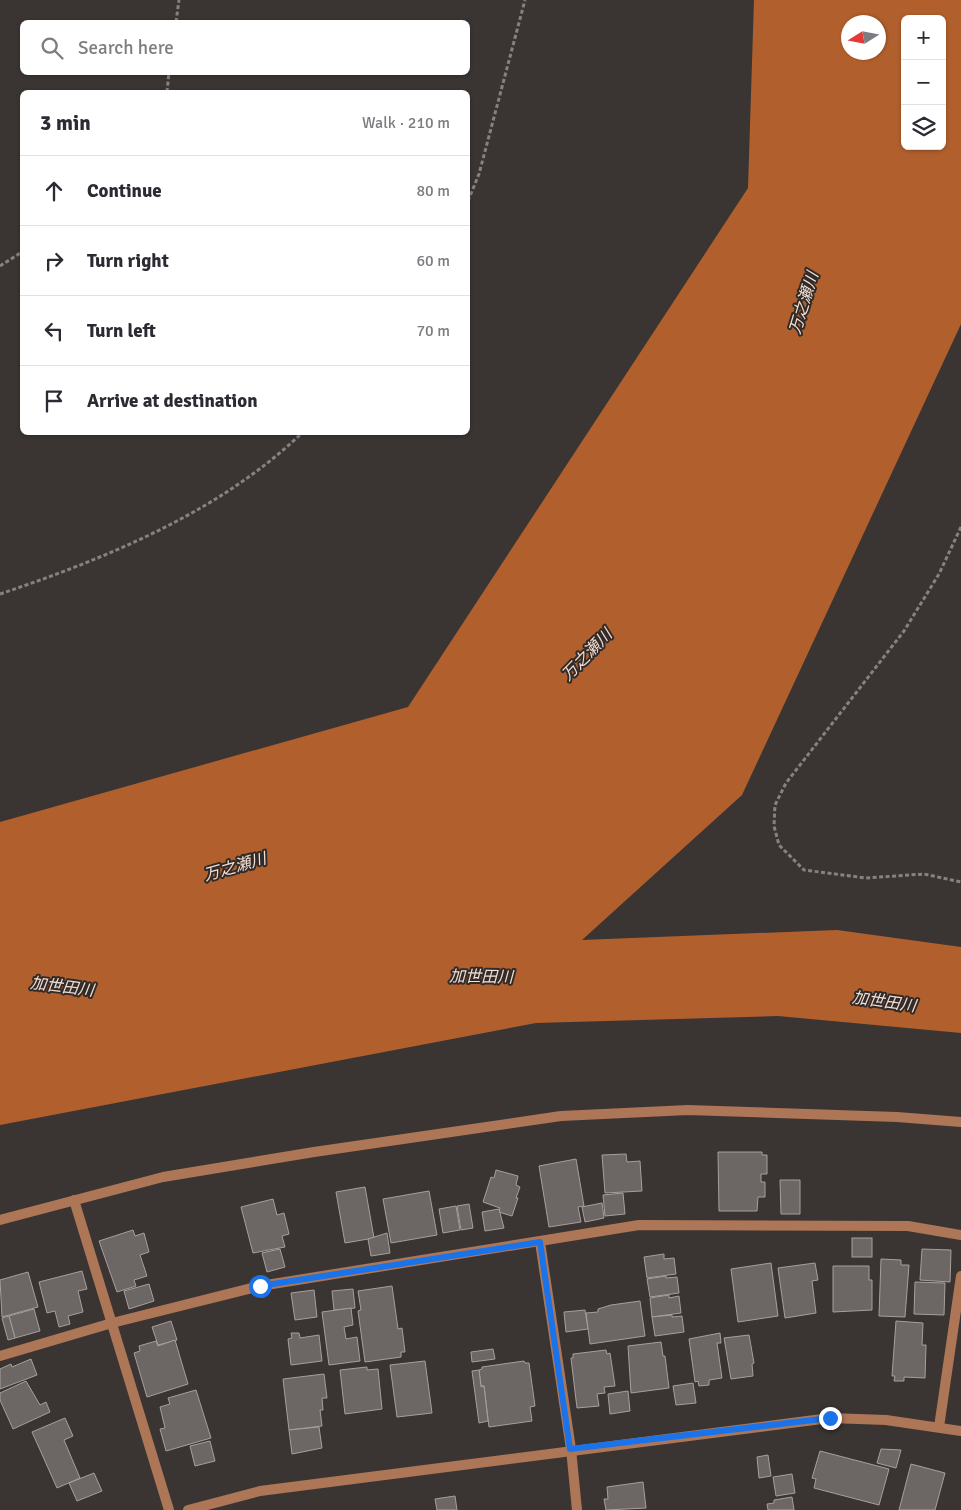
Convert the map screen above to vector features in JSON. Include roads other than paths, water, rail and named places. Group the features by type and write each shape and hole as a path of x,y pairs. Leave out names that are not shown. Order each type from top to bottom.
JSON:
{"street":[{"path":"0,1220 163,1178 239,1164 562,1116 708,1110 879,1116 961,1122"},
{"path":"74,1200 169,1510"},
{"path":"0,1356 112,1323 260,1286 639,1225 908,1226 961,1235"},
{"path":"540,1242 577,1510"},
{"path":"939,1426 961,1276"},
{"path":"188,1510 260,1491 570,1449 830,1418 939,1426 961,1431"}],"water":[{"path":"754,0 961,0 961,324 742,795 582,940 837,930 961,947 961,1033 778,1016 536,1023 0,1125 0,822 408,707 748,188"}],"water label":[{"name":"万之瀬川","path":"804,303"},
{"name":"万之瀬川","path":"587,655"},
{"name":"万之瀬川","path":"235,867"},
{"name":"加世田川","path":"481,977"},
{"name":"加世田川","path":"62,987"},
{"name":"加世田川","path":"884,1002"}]}
